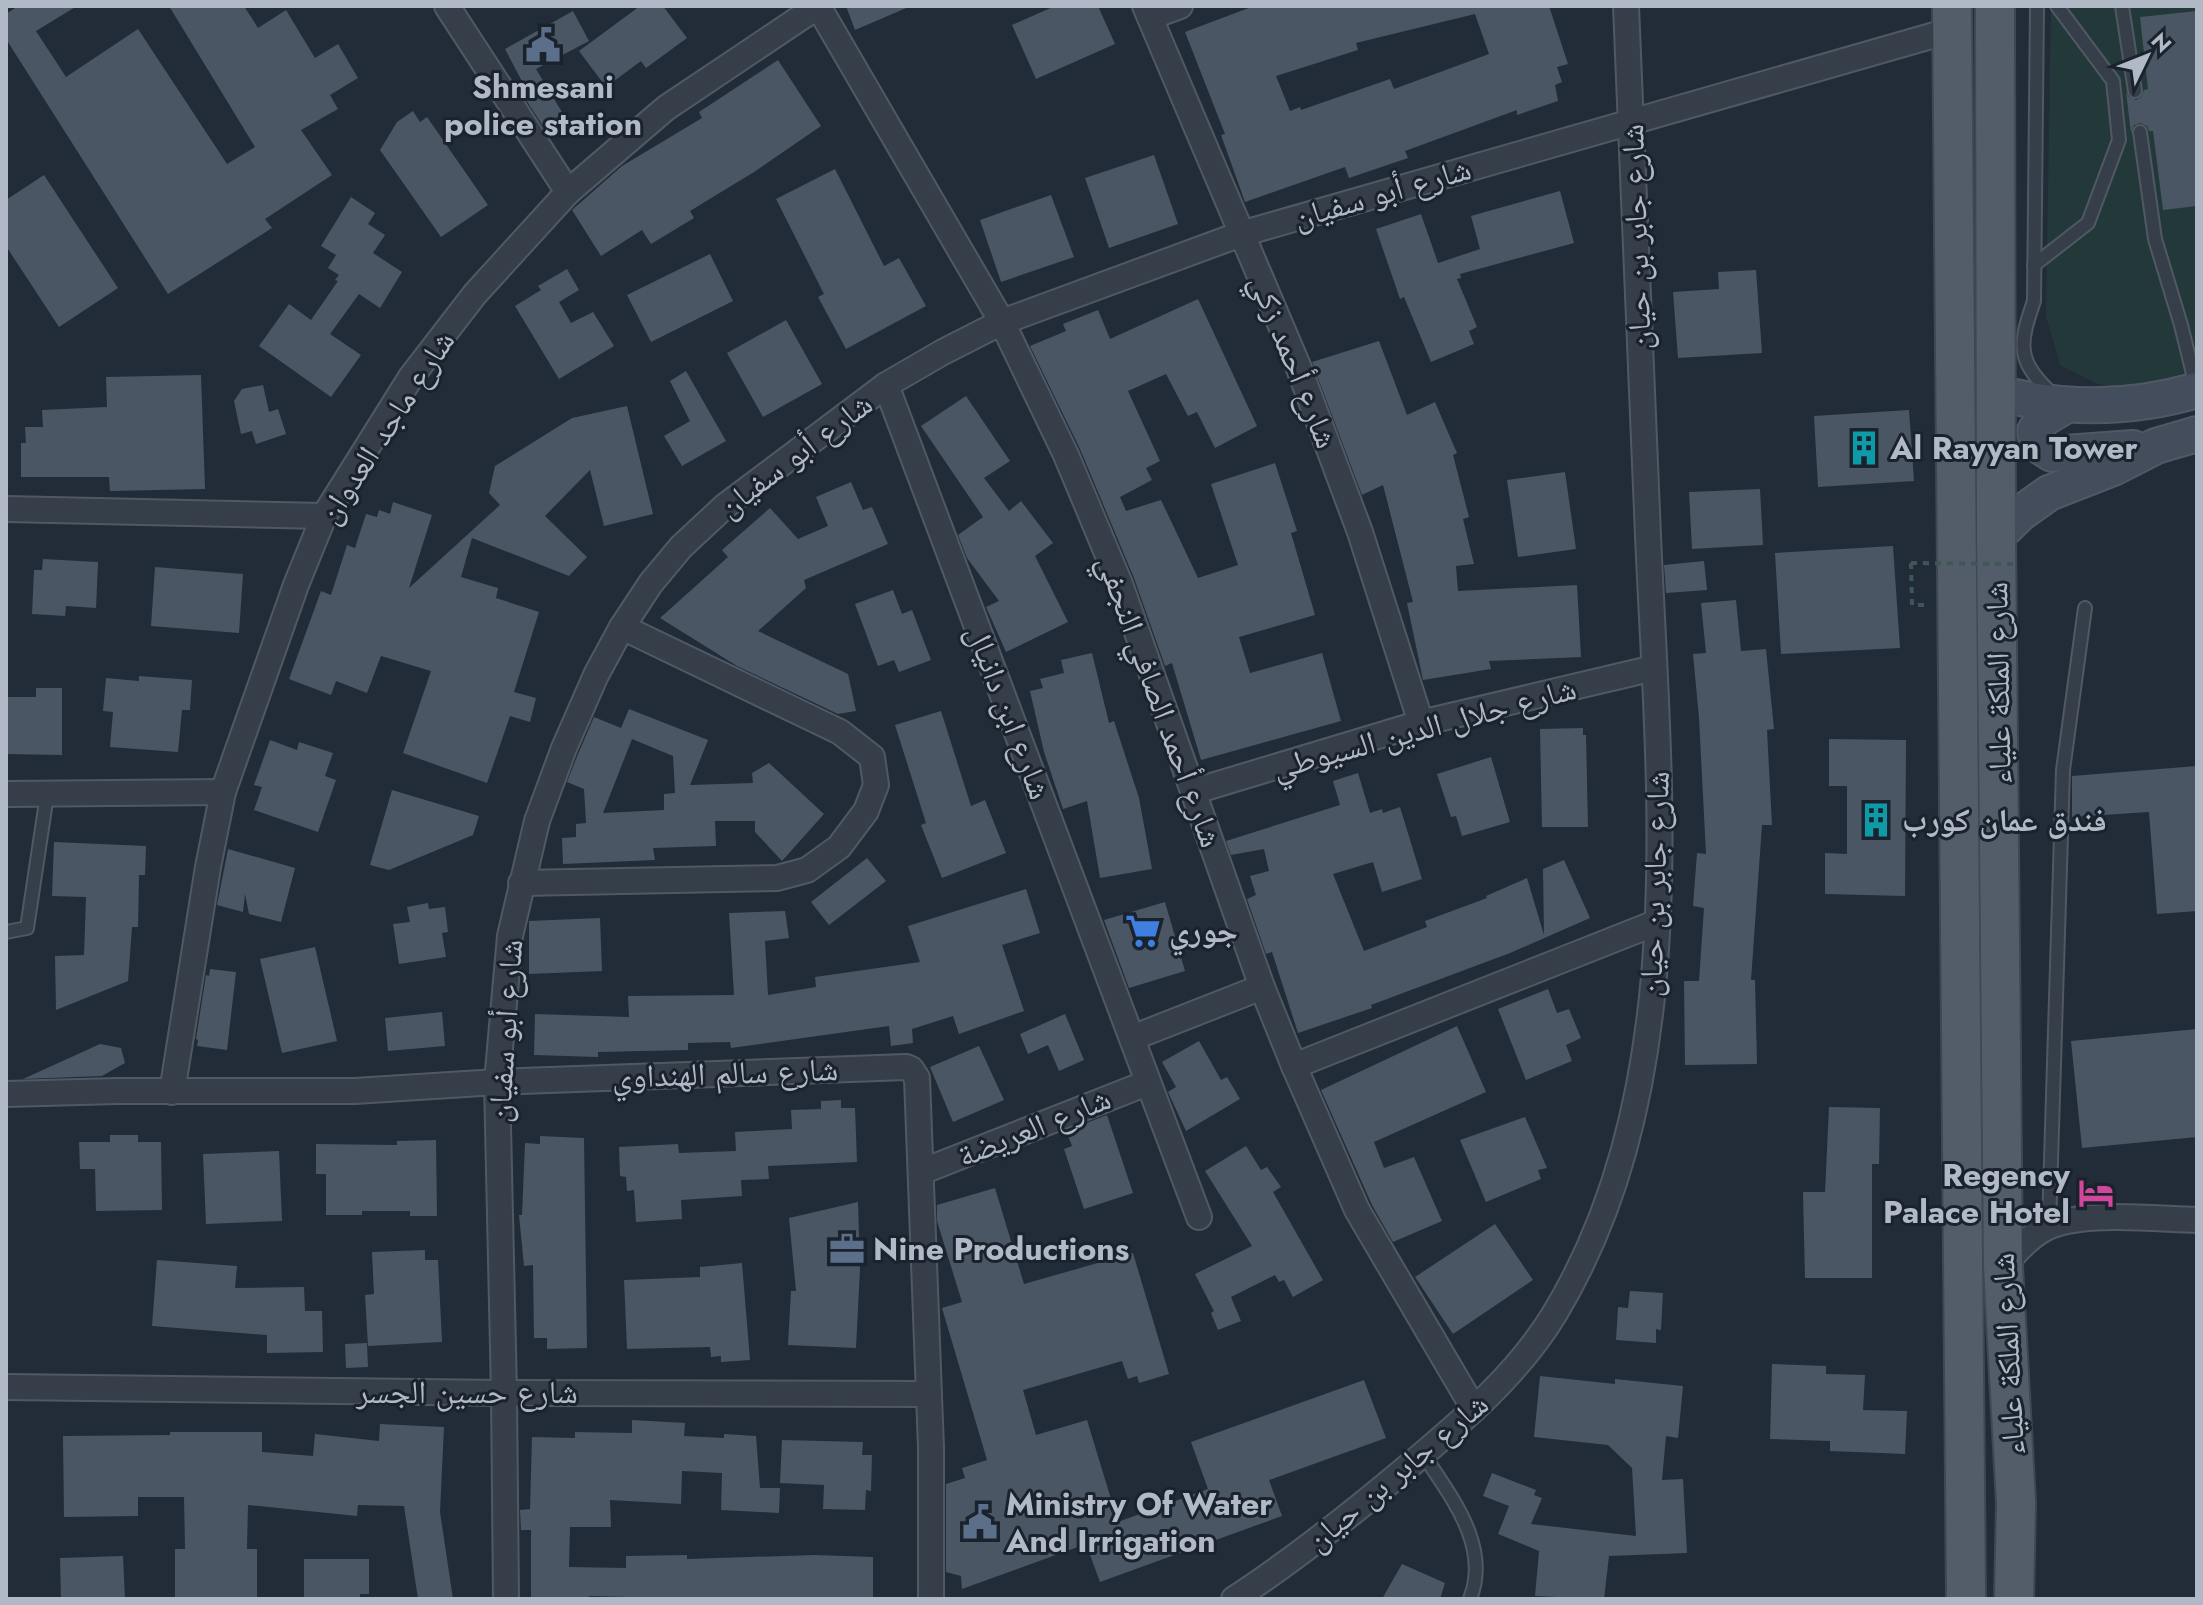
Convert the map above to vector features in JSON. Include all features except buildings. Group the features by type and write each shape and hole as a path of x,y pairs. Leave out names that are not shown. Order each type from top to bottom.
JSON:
{"main road":[{"name":"شارع الملكة علياء","path":"1995,6 1997,393 2005,551 2003,1266 2016,1503 2014,1599"},
{"name":"شارع الملكة علياء","path":"1952,18 1966,1599"},
{"path":"1997,393 2065,406 2103,407 2169,399 2197,390"},
{"path":"2065,406 2043,419 2035,431 2038,445 2052,454 2156,446"},
{"path":"2005,551 2021,513 2049,493 2113,468 2156,446 2197,434"}],"street":[{"path":"447,6 568,192"},
{"name":"شارع ماجد العدوان","path":"172,1092 223,792 296,585 324,516 411,377 475,294 568,192 666,108 818,6"},
{"name":"شارع أحمد الصافي النجفي","path":"818,6 1002,322 1066,455 1120,584 1262,987 1294,1066 1357,1210 1474,1409"},
{"path":"1147,12 1180,6"},
{"name":"شارع جابر بن حيان","path":"1234,1599 1312,1547 1423,1454 1517,1367 1553,1317 1590,1248 1616,1177 1642,1069 1653,995 1658,922 1658,764 1626,6"},
{"name":"شارع أحمد زكي","path":"1147,12 1298,366 1346,489 1421,723"},
{"name":"شارع أبو سفيان","path":"506,1599 497,1082 510,936 537,821 596,675 651,583 681,547 725,506 886,385 1002,322 1241,234 1631,121 1952,18"},
{"name":"شارع ابن دانيال","path":"886,385 1199,1217"},
{"path":"6,509 324,516"},
{"path":"521,883 777,878 807,870 839,847 866,811 876,785 872,757 840,732 622,627"},
{"name":"شارع جلال الدين السيوطي","path":"1195,791 1421,723 1654,668"},
{"path":"6,794 223,792"},
{"path":"1294,1066 1658,922"},
{"path":"1132,1038 1262,987"},
{"name":"شارع سالم الهنداوي","path":"6,1094 355,1091 497,1082 906,1067 917,1078 929,1394 933,1543 931,1599"},
{"name":"شارع العريضة","path":"921,1172 1147,1083"},
{"path":"2003,1266 2025,1243 2049,1226 2092,1217 2197,1220"},
{"name":"شارع حسين الجسر","path":"6,1387 929,1394"}],"lane":[{"path":"2037,6 2034,301 2022,335 2025,358 2039,382 2065,406"},
{"path":"2034,265 2088,223 2119,140 2113,81 2057,6"},
{"path":"2122,6 2135,91"},
{"path":"2140,132 2155,239 2197,390"},
{"path":"2049,1226 2063,770 2085,608"},
{"path":"6,932 27,928 47,795"},
{"path":"1423,1454 1474,1544 1478,1563 1477,1582 1470,1599"}],"path":[{"path":"1912,605 1911,563 2005,551"}],"green space":[{"path":"2051,6 2197,6 2197,368 2136,390 2098,384 2060,365 2046,316"}],"place":[{"name":"Shmesani police station","path":"543,45"},
{"name":"Al Rayyan Tower","path":"1864,448"},
{"name":"فندق عمان كورب","path":"1876,820"},
{"name":"جوري","path":"1143,931"},
{"name":"Regency Palace Hotel","path":"2096,1193"},
{"name":"Nine Productions","path":"847,1249"},
{"name":"Ministry Of Water And Irrigation","path":"980,1522"}]}
